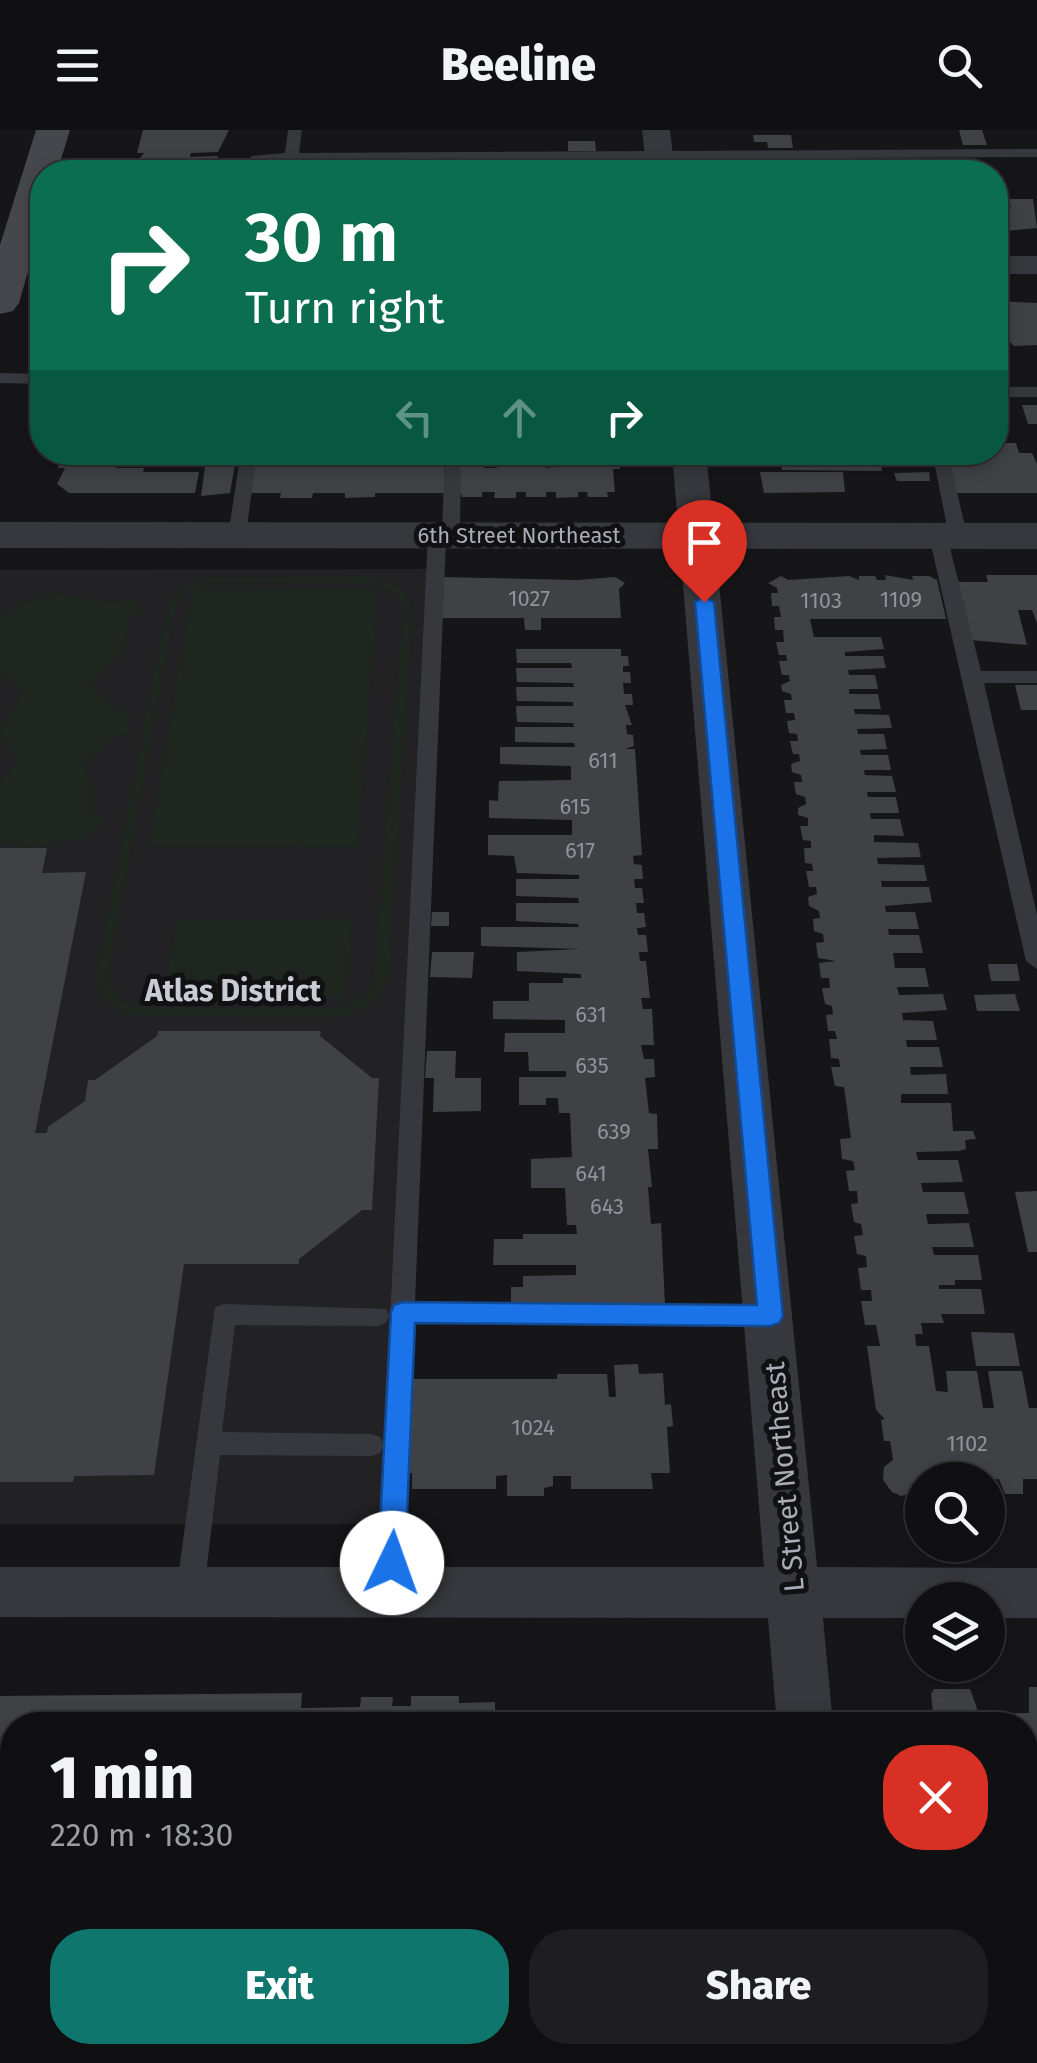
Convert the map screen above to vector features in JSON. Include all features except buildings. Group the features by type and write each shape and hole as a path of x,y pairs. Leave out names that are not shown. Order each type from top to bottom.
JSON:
{"main road":[{"path":"45,160 53,130"},
{"path":"0,303 18,264 30,218"}],"street":[{"path":"1008,265 1037,265"},
{"name":"L Street Northeast","path":"690,465 804,1712"},
{"name":"6th Street Northeast","path":"0,535 1037,536"},
{"path":"0,1592 1037,1593"}],"lane":[{"path":"292,157 294,130"},
{"path":"256,160 658,152 1037,154"},
{"path":"0,378 30,379"},
{"path":"1008,392 1037,392"},
{"path":"237,535 247,465"},
{"path":"390,1592 444,535 452,465"},
{"path":"941,465 948,536 973,677 1037,961"},
{"path":"973,677 1037,676"},
{"path":"403,1312 770,1316"},
{"path":"190,1592 224,1314 377,1316"},
{"path":"208,1443 371,1445"}],"shaded area":[{"path":"430,569 388,1524 0,1524 0,570"},
{"path":"371,576 398,587 411,602 389,979 374,1002 352,1014 333,1018 125,1015 101,998 95,979 168,599 182,586 203,578","holes":["217,583 368,583 396,594 403,611 372,989 348,1005 333,1008 139,1007 120,1000 108,978 176,606 182,595 192,590 148,846 358,847 378,588 196,587"]},
{"path":"59,593 110,602 133,599 144,611 129,618 124,652 92,681 108,701 131,712 128,734 114,738 83,766 94,786 93,815 109,819 83,842 25,846 0,841 0,782 18,764 2,739 1,728 22,690 0,673 0,615 20,603"},
{"path":"352,919 347,999 164,999 176,920"}],"district":[{"name":"Atlas District","path":"233,991"}],"route":[{"path":"392,1563 403,1312 770,1316 704,602"}]}
